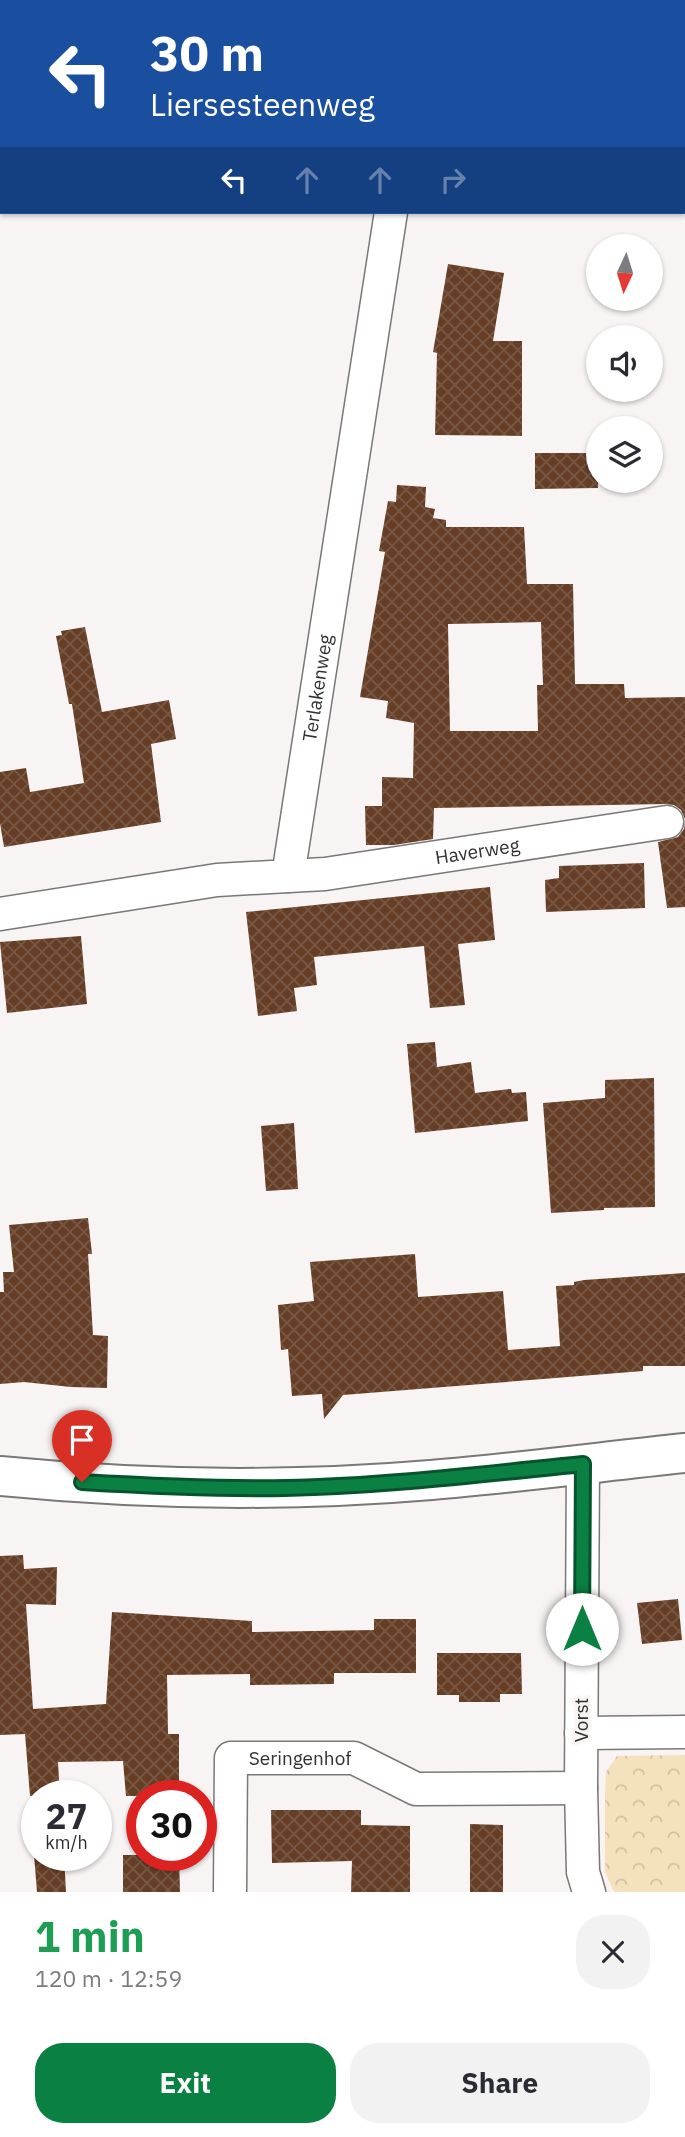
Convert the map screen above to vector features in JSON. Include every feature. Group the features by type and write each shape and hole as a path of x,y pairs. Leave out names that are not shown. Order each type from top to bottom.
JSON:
{"main road":[{"path":"0,1476 161,1487 287,1488 430,1480 685,1453"}],"street":[{"name":"Terlakenweg","path":"288,876 391,214"},
{"name":"Haverweg","path":"288,876 325,874 667,822"},
{"path":"0,914 217,880 288,876"},
{"name":"Vorst","path":"583,1464 581,1788 583,1872 589,1892"},
{"path":"581,1733 685,1732"},
{"name":"Seringenhof","path":"230,1892 231,1758 354,1758 416,1789 581,1788"}],"green space":[{"path":"685,1755 685,1892 614,1892 605,1872 606,1772 617,1756"}],"building":[{"path":"448,264 504,273 493,341 522,341 522,436 435,435 437,353 433,352"},
{"path":"535,453 586,453 586,488 535,489"},
{"path":"397,485 426,487 425,507 435,509 433,518 446,520 446,527 524,527 527,584 573,584 575,684 624,684 625,698 685,697 685,819 681,810 674,805 665,804 434,808 433,839 394,845 366,845 365,806 382,806 382,777 413,778 414,723 386,718 388,701 360,697 385,552 379,551 388,501 396,502","holes":["541,622 543,685 537,685 538,731 450,731 448,624"]},
{"path":"85,627 102,712 169,700 176,739 151,744 161,822 4,847 0,823 0,772 26,768 30,792 84,783 72,704 69,704 56,636 62,635 61,631"},
{"path":"685,822 685,907 667,908 658,842 678,837"},
{"path":"644,863 645,908 546,912 545,880 559,878 559,866"},
{"path":"490,887 495,940 458,944 465,1005 430,1008 424,946 314,957 317,985 294,988 297,1011 258,1016 246,912"},
{"path":"81,936 87,1004 7,1013 0,942"},
{"path":"435,1042 437,1067 471,1062 475,1093 511,1089 512,1093 526,1092 528,1121 415,1133 407,1044"},
{"path":"654,1078 655,1207 551,1213 543,1103 605,1098 605,1080"},
{"path":"294,1123 298,1189 266,1191 261,1126"},
{"path":"88,1218 92,1254 88,1254 93,1335 108,1336 107,1388 24,1382 0,1384 0,1292 4,1292 3,1272 14,1272 9,1225"},
{"path":"415,1254 418,1297 503,1291 508,1350 560,1346 556,1286 574,1285 574,1282 584,1280 685,1273 685,1366 643,1366 643,1371 343,1395 324,1419 322,1394 292,1396 288,1349 281,1350 278,1305 314,1301 310,1262"},
{"path":"23,1555 24,1569 57,1567 56,1605 26,1604 33,1709 106,1704 112,1612 252,1621 252,1632 374,1630 374,1619 416,1619 416,1673 334,1673 334,1684 250,1685 250,1674 167,1675 168,1734 179,1734 179,1780 126,1780 126,1796 123,1761 58,1762 59,1780 29,1780 25,1734 0,1735 0,1556"},
{"path":"678,1599 682,1640 642,1644 637,1603"},
{"path":"437,1653 521,1653 522,1694 500,1694 500,1702 459,1702 459,1695 437,1695"},
{"path":"271,1810 361,1810 361,1825 410,1826 410,1892 351,1892 352,1861 272,1863"},
{"path":"470,1824 503,1825 503,1892 470,1892"},
{"path":"123,1855 126,1855 126,1871 179,1871 180,1892 123,1892"},
{"path":"35,1871 65,1871 66,1892 37,1892"}],"route":[{"path":"82,1482 161,1487 287,1488 430,1480 583,1464 582,1629"}]}
